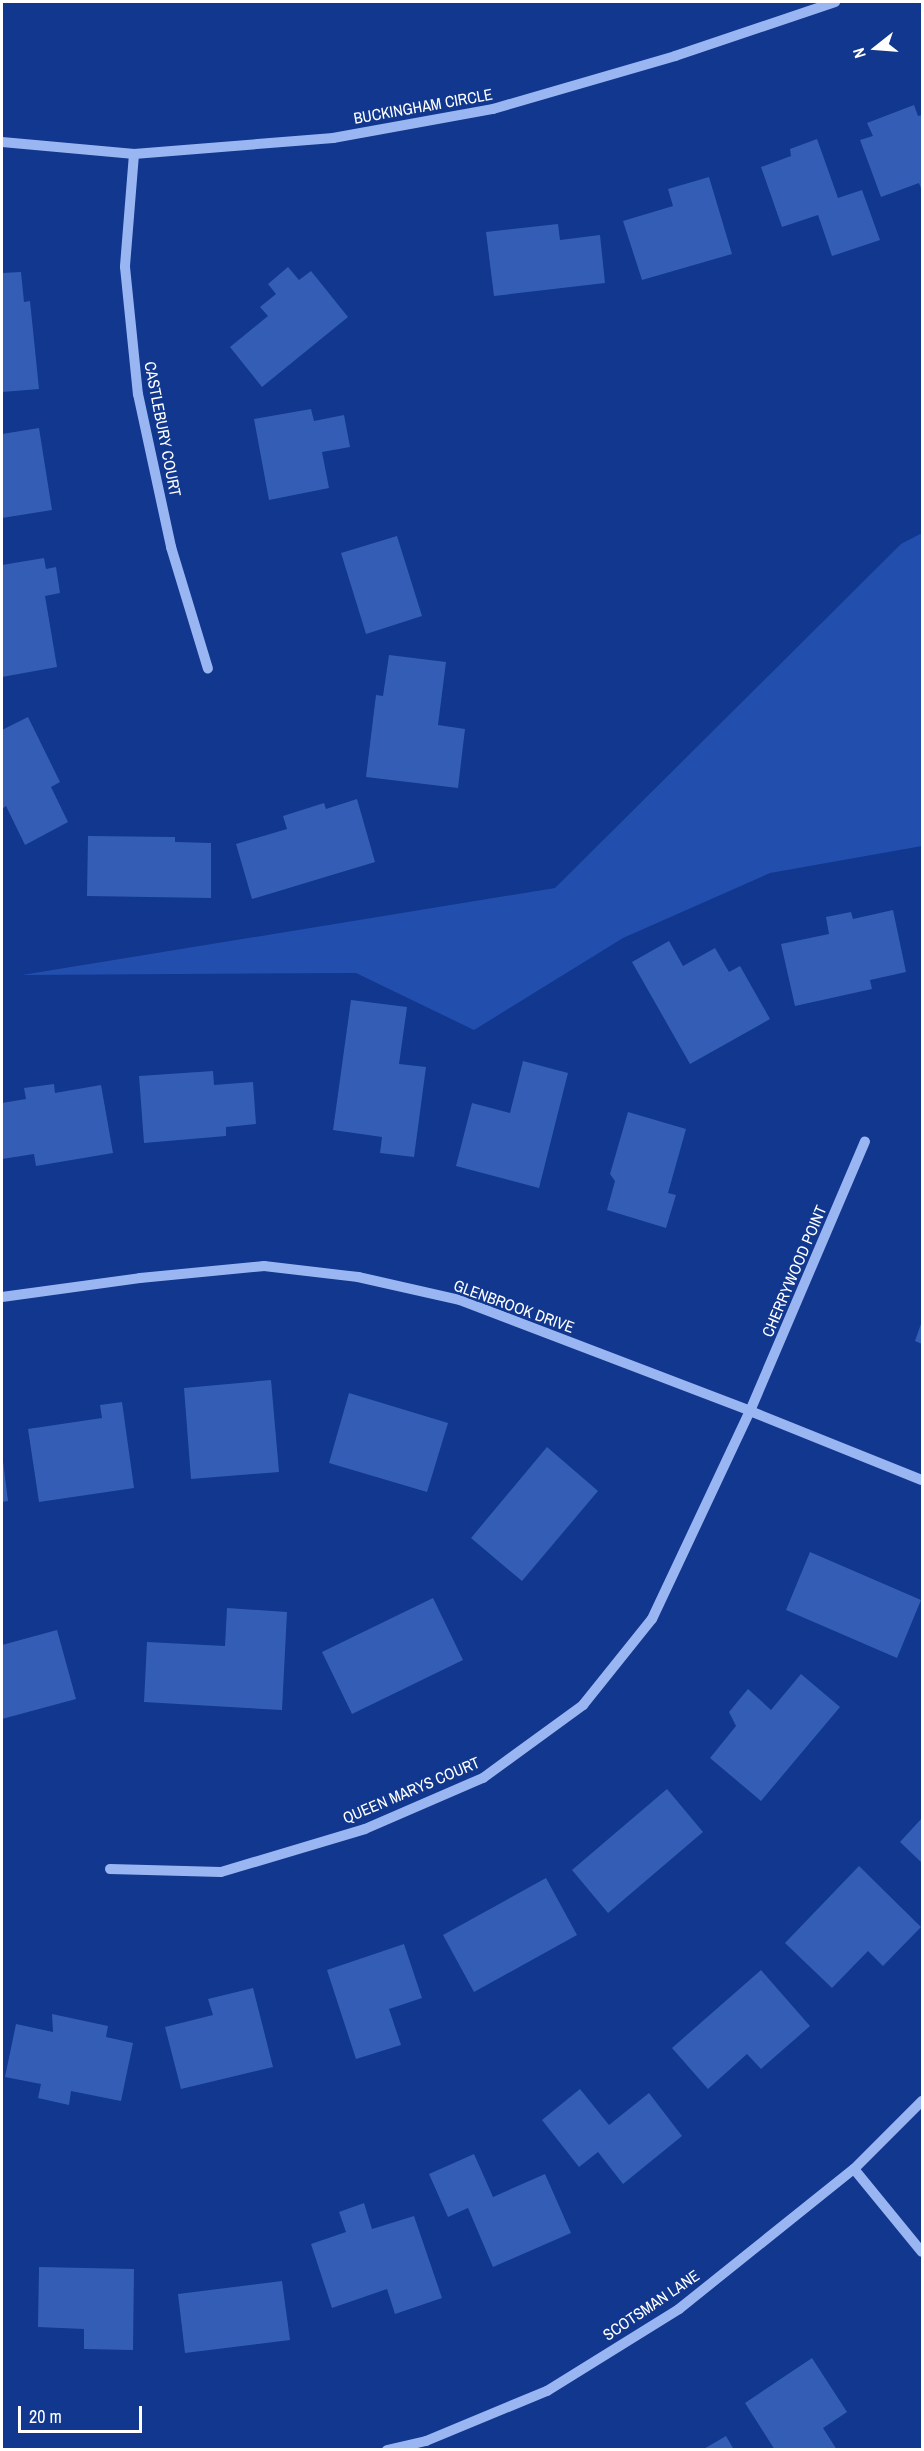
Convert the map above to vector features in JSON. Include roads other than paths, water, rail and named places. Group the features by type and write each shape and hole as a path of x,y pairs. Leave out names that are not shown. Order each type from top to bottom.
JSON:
{"street":[{"name":"BUCKINGHAM CIRCLE","path":"2,142 134,154 333,138 493,109 675,56 835,2"},
{"name":"CASTLEBURY COURT","path":"134,154 125,267 138,394 171,547 208,669"},
{"name":"CHERRYWOOD POINT","path":"750,1411 865,1142"},
{"name":"GLENBROOK DRIVE","path":"2,1297 140,1278 264,1266 358,1277 460,1300 750,1411 922,1480"},
{"name":"QUEEN MARYS COURT","path":"110,1869 221,1872 364,1829 483,1778 583,1705 652,1620 750,1411"},
{"name":"SCOTSMAN LANE","path":"387,2450 426,2441 547,2391 679,2309 854,2169 922,2101"},
{"path":"854,2169 922,2252"}]}
